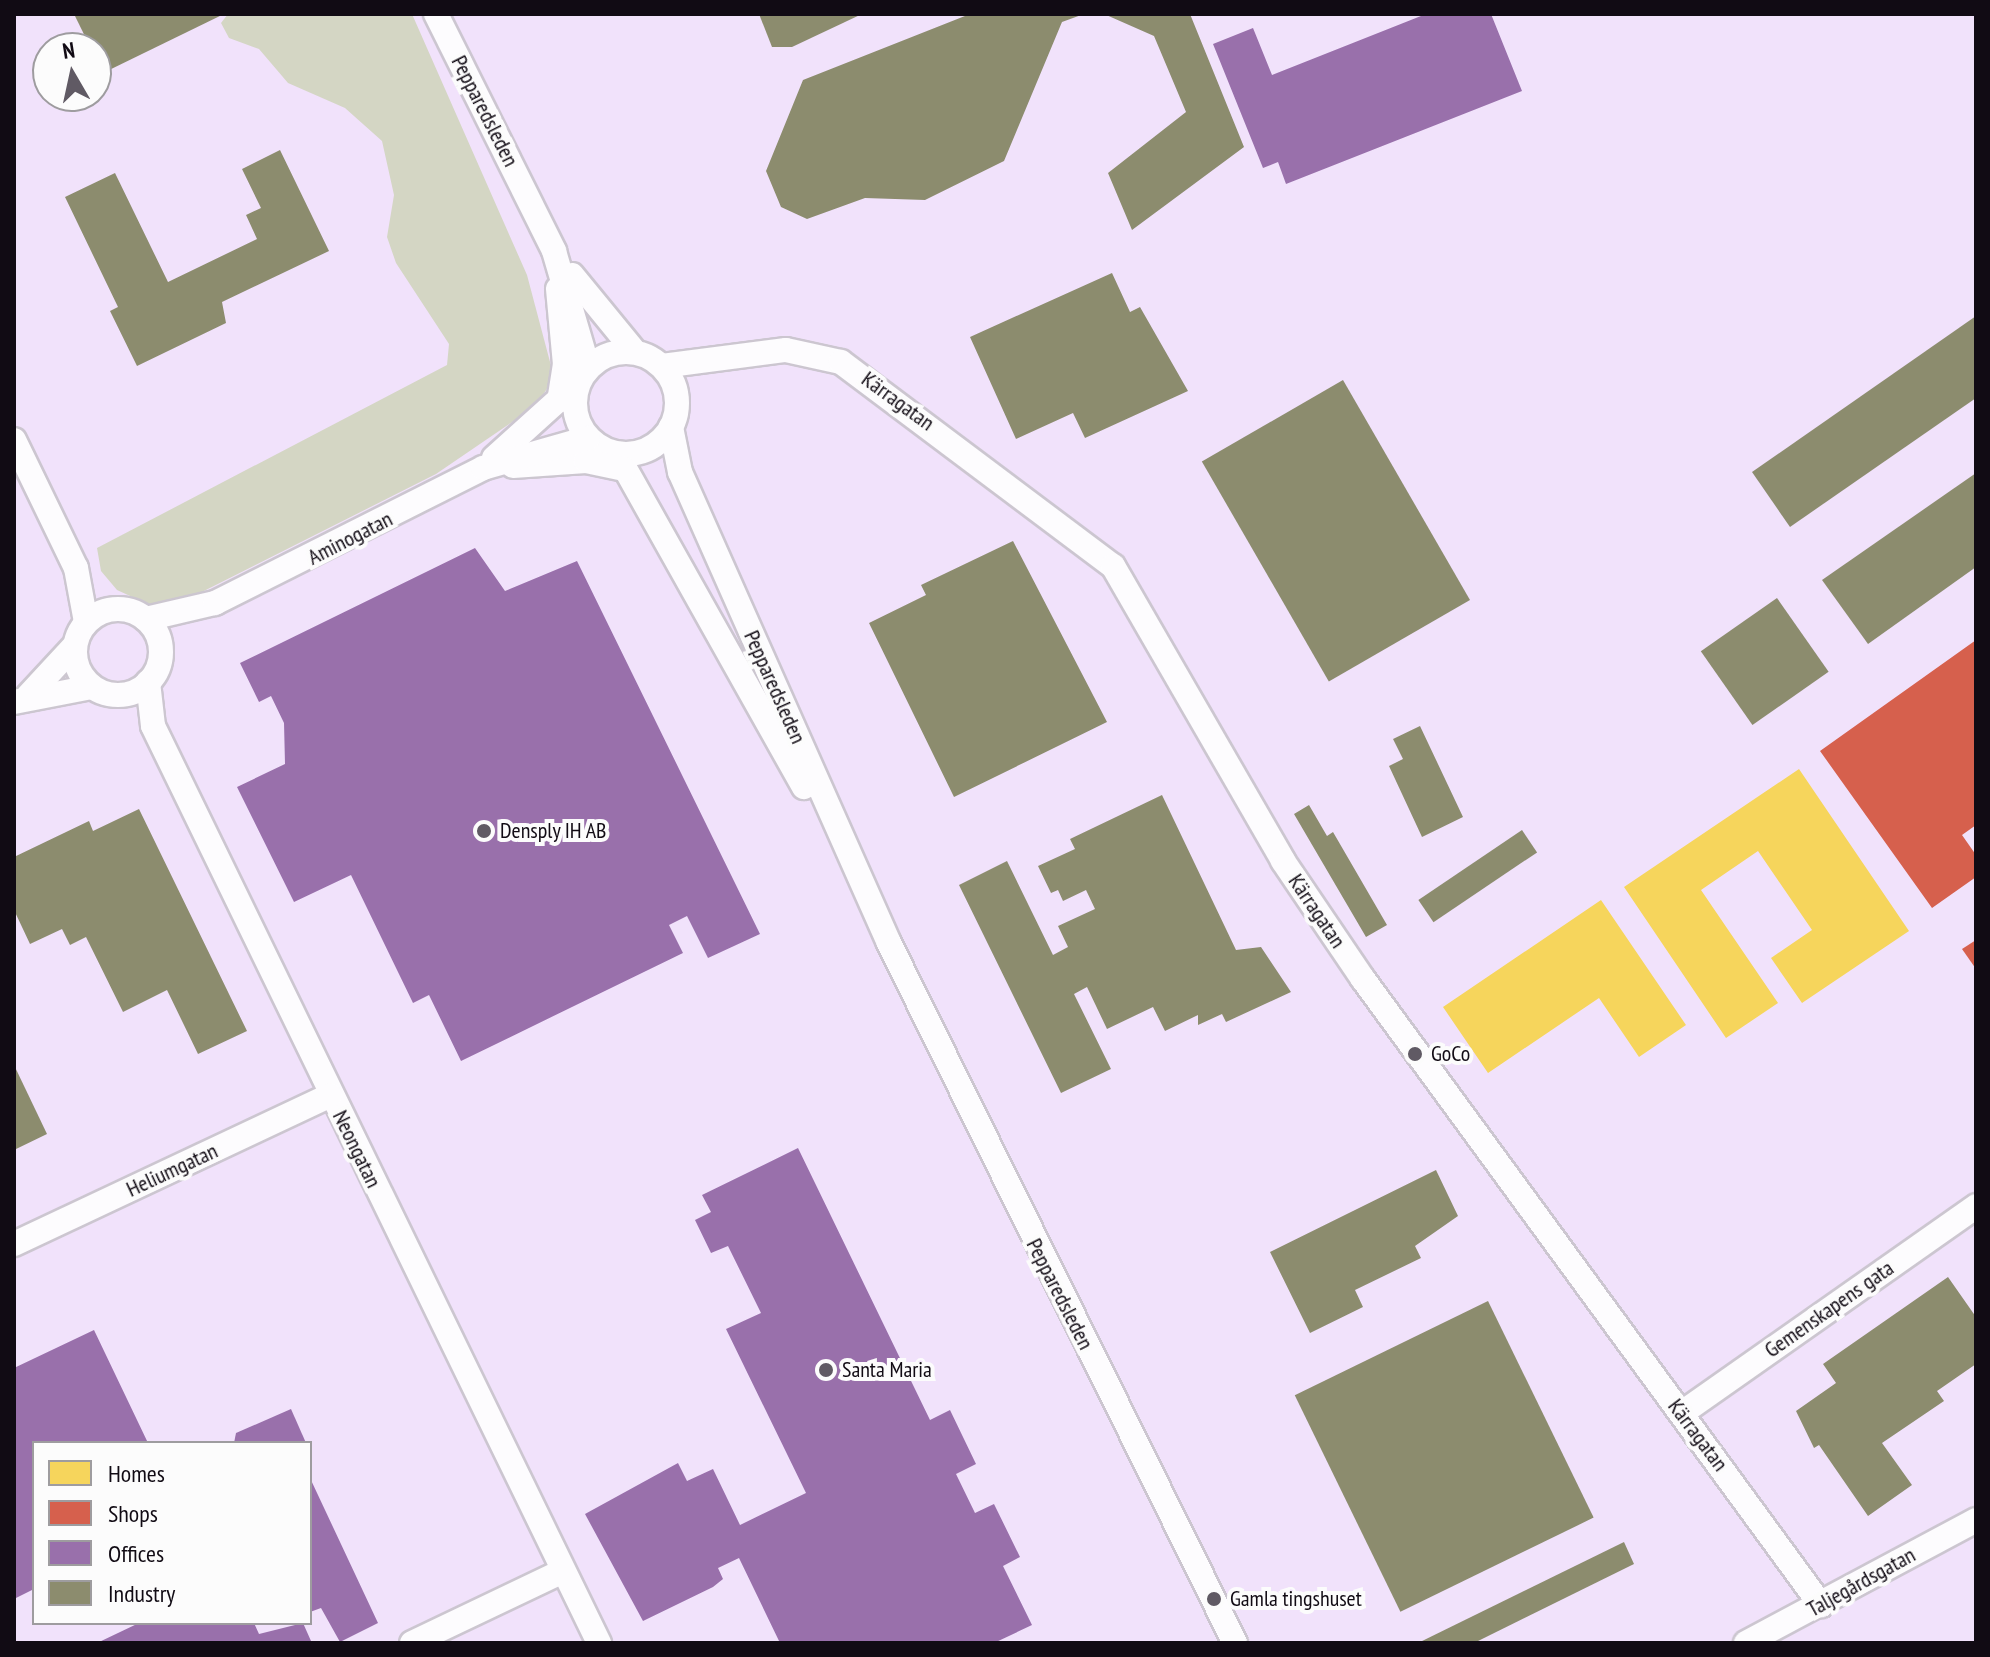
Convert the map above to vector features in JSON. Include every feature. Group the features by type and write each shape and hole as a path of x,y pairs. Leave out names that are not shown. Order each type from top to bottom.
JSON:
{"street":[{"name":"Pepparedsleden","path":"436,14 554,251 635,352"},
{"name":"Pepparedsleden","path":"554,251 584,372"},
{"path":"554,251 565,364 559,401"},
{"name":"Kärragatan","path":"662,366 727,362 786,350 841,362 1113,566 1283,861 1520,1201 1682,1413 1821,1605"},
{"path":"622,462 588,438 574,409 584,372 610,353 635,352 662,366 674,418"},
{"path":"483,468 586,461 622,462 649,449 727,362"},
{"name":"Aminogatan","path":"483,468 559,401 584,372"},
{"name":"Pepparedsleden","path":"674,418 680,472 889,943 1235,1643"},
{"name":"Aminogatan","path":"146,619 215,603 483,468 588,438"},
{"path":"14,440 76,568 86,622 75,645 21,699"},
{"name":"Pepparedsleden","path":"622,462 889,943"},
{"path":"21,699 92,687 117,695 148,682 161,657 146,619 122,608 76,568"},
{"name":"Aminogatan","path":"161,657 215,603"},
{"path":"86,622 122,608"},
{"path":"75,645 77,668 92,687"},
{"name":"Neongatan","path":"148,682 153,726 599,1643"},
{"name":"Neongatan","path":"117,695 153,726"},
{"name":"Heliumgatan","path":"14,1244 330,1095"},
{"name":"Gemenskapens gata","path":"1682,1413 1976,1206"},
{"name":"Taljegårdsgatan","path":"1746,1643 1976,1520"},
{"path":"412,1643 563,1571"}],"shaded area":[{"path":"14,14 1976,14 1976,1643 14,1643"}],"green space":[{"path":"228,14 412,14 527,275 554,377 537,405 436,474 190,598 150,605 117,590 101,571 97,548 447,365 449,344 396,263 387,237 394,195 382,141 345,108 288,83 259,49 229,38 221,23"}],"building: Homes":[{"path":"1799,769 1909,931 1802,1003 1771,958 1812,930 1758,851 1701,890 1778,1003 1726,1038 1624,887"},
{"path":"1601,900 1686,1025 1639,1057 1599,998 1488,1073 1443,1007"}],"building: Shops":[{"path":"1976,640 1976,825 1962,835 1976,855 1976,877 1932,908 1820,751"},
{"path":"1976,940 1976,969 1962,949"}],"building: Offices":[{"path":"1426,14 1491,14 1522,91 1286,184 1278,162 1263,168 1213,44 1253,28 1272,75"},
{"name":"Densply IH AB","path":"475,548 505,591 577,561 760,934 708,958 687,916 669,925 683,953 461,1061 429,995 413,1003 351,875 294,902 237,787 285,764 284,723 271,696 259,702 240,663"},
{"name":"Santa Maria","path":"798,1148 930,1420 950,1410 976,1464 956,1474 975,1513 994,1504 1020,1557 1003,1566 1032,1625 994,1643 780,1643 739,1558 718,1568 723,1579 713,1587 643,1621 585,1514 678,1463 687,1481 713,1469 740,1525 806,1493 726,1329 761,1313 728,1246 711,1253 695,1220 711,1212 702,1195"},
{"path":"94,1330 147,1441 32,1441 32,1590 14,1599 14,1368"},
{"path":"291,1409 305,1441 234,1441 236,1433"},
{"path":"312,1482 378,1623 340,1642 321,1608 312,1611"},
{"path":"135,1625 255,1625 259,1634 304,1625 311,1641 97,1643"}],"building: Industry":[{"path":"74,14 224,14 112,69 112,32 83,32"},
{"path":"759,14 862,14 792,47 772,47"},
{"path":"970,14 1084,14 1062,22 1004,161 925,200 865,198 807,219 781,207 766,171 803,80"},
{"path":"1104,14 1190,14 1244,147 1132,230 1108,173 1186,112 1154,36"},
{"path":"280,150 329,251 222,302 226,323 137,366 110,311 118,307 65,197 115,173 168,282 257,239 246,215 261,208 242,169"},
{"path":"1112,273 1130,312 1140,307 1188,391 1085,438 1073,413 1016,439 970,337"},
{"path":"1976,316 1976,398 1790,527 1752,472"},
{"path":"1343,380 1470,600 1329,681 1202,462"},
{"path":"1976,473 1976,567 1868,644 1822,580"},
{"path":"1013,541 1107,722 954,797 869,623 926,595 921,585"},
{"path":"1777,598 1829,672 1752,725 1701,651"},
{"path":"1420,726 1463,817 1422,837 1389,766 1403,759 1393,739"},
{"path":"1162,795 1236,950 1261,947 1291,992 1226,1022 1222,1014 1198,1025 1198,1015 1165,1031 1153,1007 1107,1029 1087,987 1074,994 1111,1069 1061,1093 959,885 1007,861 1053,955 1068,947 1058,926 1095,909 1086,890 1063,901 1058,890 1051,893 1038,866 1075,849 1070,839"},
{"path":"1309,805 1327,836 1333,832 1387,925 1366,937 1294,814"},
{"path":"139,809 247,1031 198,1054 167,990 123,1012 86,937 70,945 62,929 30,944 14,910 14,857 89,821 93,831"},
{"path":"1522,830 1537,852 1433,922 1418,900"},
{"path":"14,1065 47,1134 14,1150"},
{"path":"1436,1170 1458,1216 1415,1246 1421,1258 1355,1290 1363,1307 1310,1333 1270,1252"},
{"path":"1948,1277 1976,1317 1976,1364 1937,1391 1944,1401 1882,1443 1912,1485 1868,1516 1819,1445 1814,1448 1796,1411 1836,1383 1823,1364"},
{"path":"1488,1301 1594,1518 1400,1612 1295,1395"},
{"path":"1624,1542 1634,1564 1474,1643 1418,1643"}],"place":[{"name":"Densply IH AB","path":"484,831"},
{"name":"GoCo","path":"1415,1054"},
{"name":"Santa Maria","path":"826,1370"},
{"name":"Gamla tingshuset","path":"1214,1599"}]}
